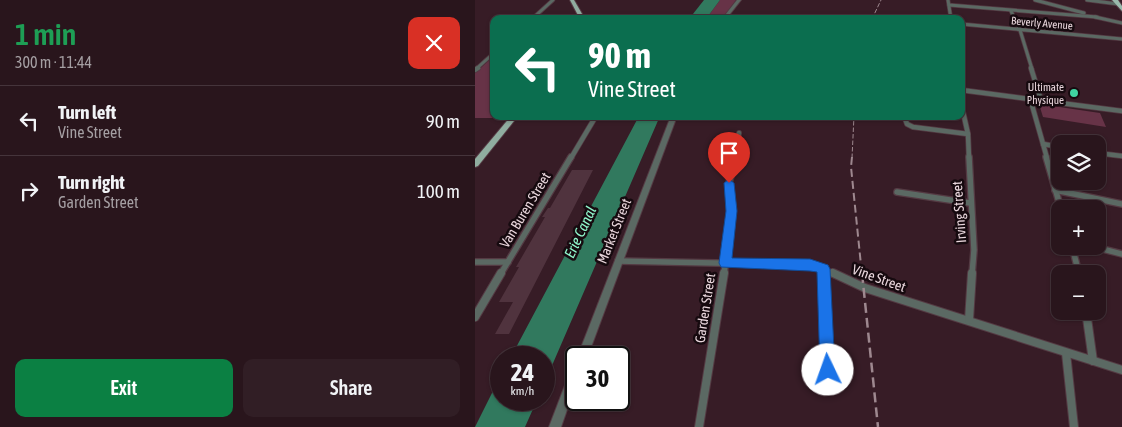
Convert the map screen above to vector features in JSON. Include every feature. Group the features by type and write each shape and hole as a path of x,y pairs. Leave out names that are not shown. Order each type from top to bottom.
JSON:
{"highway":[{"path":"1116,2 1122,9"}],"main road":[{"path":"572,0 581,15"},
{"path":"475,164 512,120"}],"street":[{"path":"536,15 553,0"},
{"path":"727,15 739,0"},
{"path":"948,0 950,15"},
{"path":"1035,0 1122,24"},
{"path":"1087,0 1116,2"},
{"path":"949,5 1097,17"},
{"path":"1011,11 1020,30 1041,100"},
{"name":"Beverly Avenue","path":"965,24 1122,39"},
{"path":"475,70 490,57"},
{"path":"965,90 1122,112"},
{"path":"1030,98 1051,175"},
{"name":"Van Buren Street","path":"475,317 594,120"},
{"name":"Market Street","path":"586,346 673,120"},
{"path":"906,120 907,124 913,127 968,134"},
{"name":"Irving Street","path":"965,120 968,134 970,203 974,250 969,320"},
{"name":"Garden Street","path":"699,427 725,263 731,211 729,183 739,133"},
{"path":"1043,144 1051,145"},
{"path":"1106,154 1122,156"},
{"path":"1058,200 1055,190 1122,204"},
{"path":"897,192 970,203"},
{"path":"1106,250 1122,254"},
{"name":"Vine Street","path":"618,261 810,265 865,288 1122,370"},
{"path":"475,262 508,262"},
{"path":"823,269 828,370"},
{"path":"1087,320 1093,361"},
{"path":"1066,353 1074,427"},
{"path":"555,427 565,401"}],"shaded area":[{"path":"720,0 736,0 725,15 709,15"},
{"path":"490,60 490,118 475,118 475,73"},
{"path":"1039,104 1100,113 1106,127 1043,117"}],"water":[{"path":"704,0 720,0 709,15 692,15"},
{"name":"Erie Canal","path":"637,120 658,120 555,359 555,346 517,346"},
{"path":"490,397 490,411 532,411 525,427 475,427"}],"building":[{"path":"572,170 593,170 509,334 495,334 513,302 499,302 519,267 516,267 545,217 542,217 550,208"}],"railway":[{"path":"874,15 881,0"},
{"path":"852,158 854,120"},
{"path":"852,157 851,167 862,275"},
{"path":"862,273 878,427"}],"place":[{"name":"Ultimate Physique","path":"1074,93"}],"route":[{"path":"729,183 731,211 725,263 810,265 823,269 828,370"}]}
